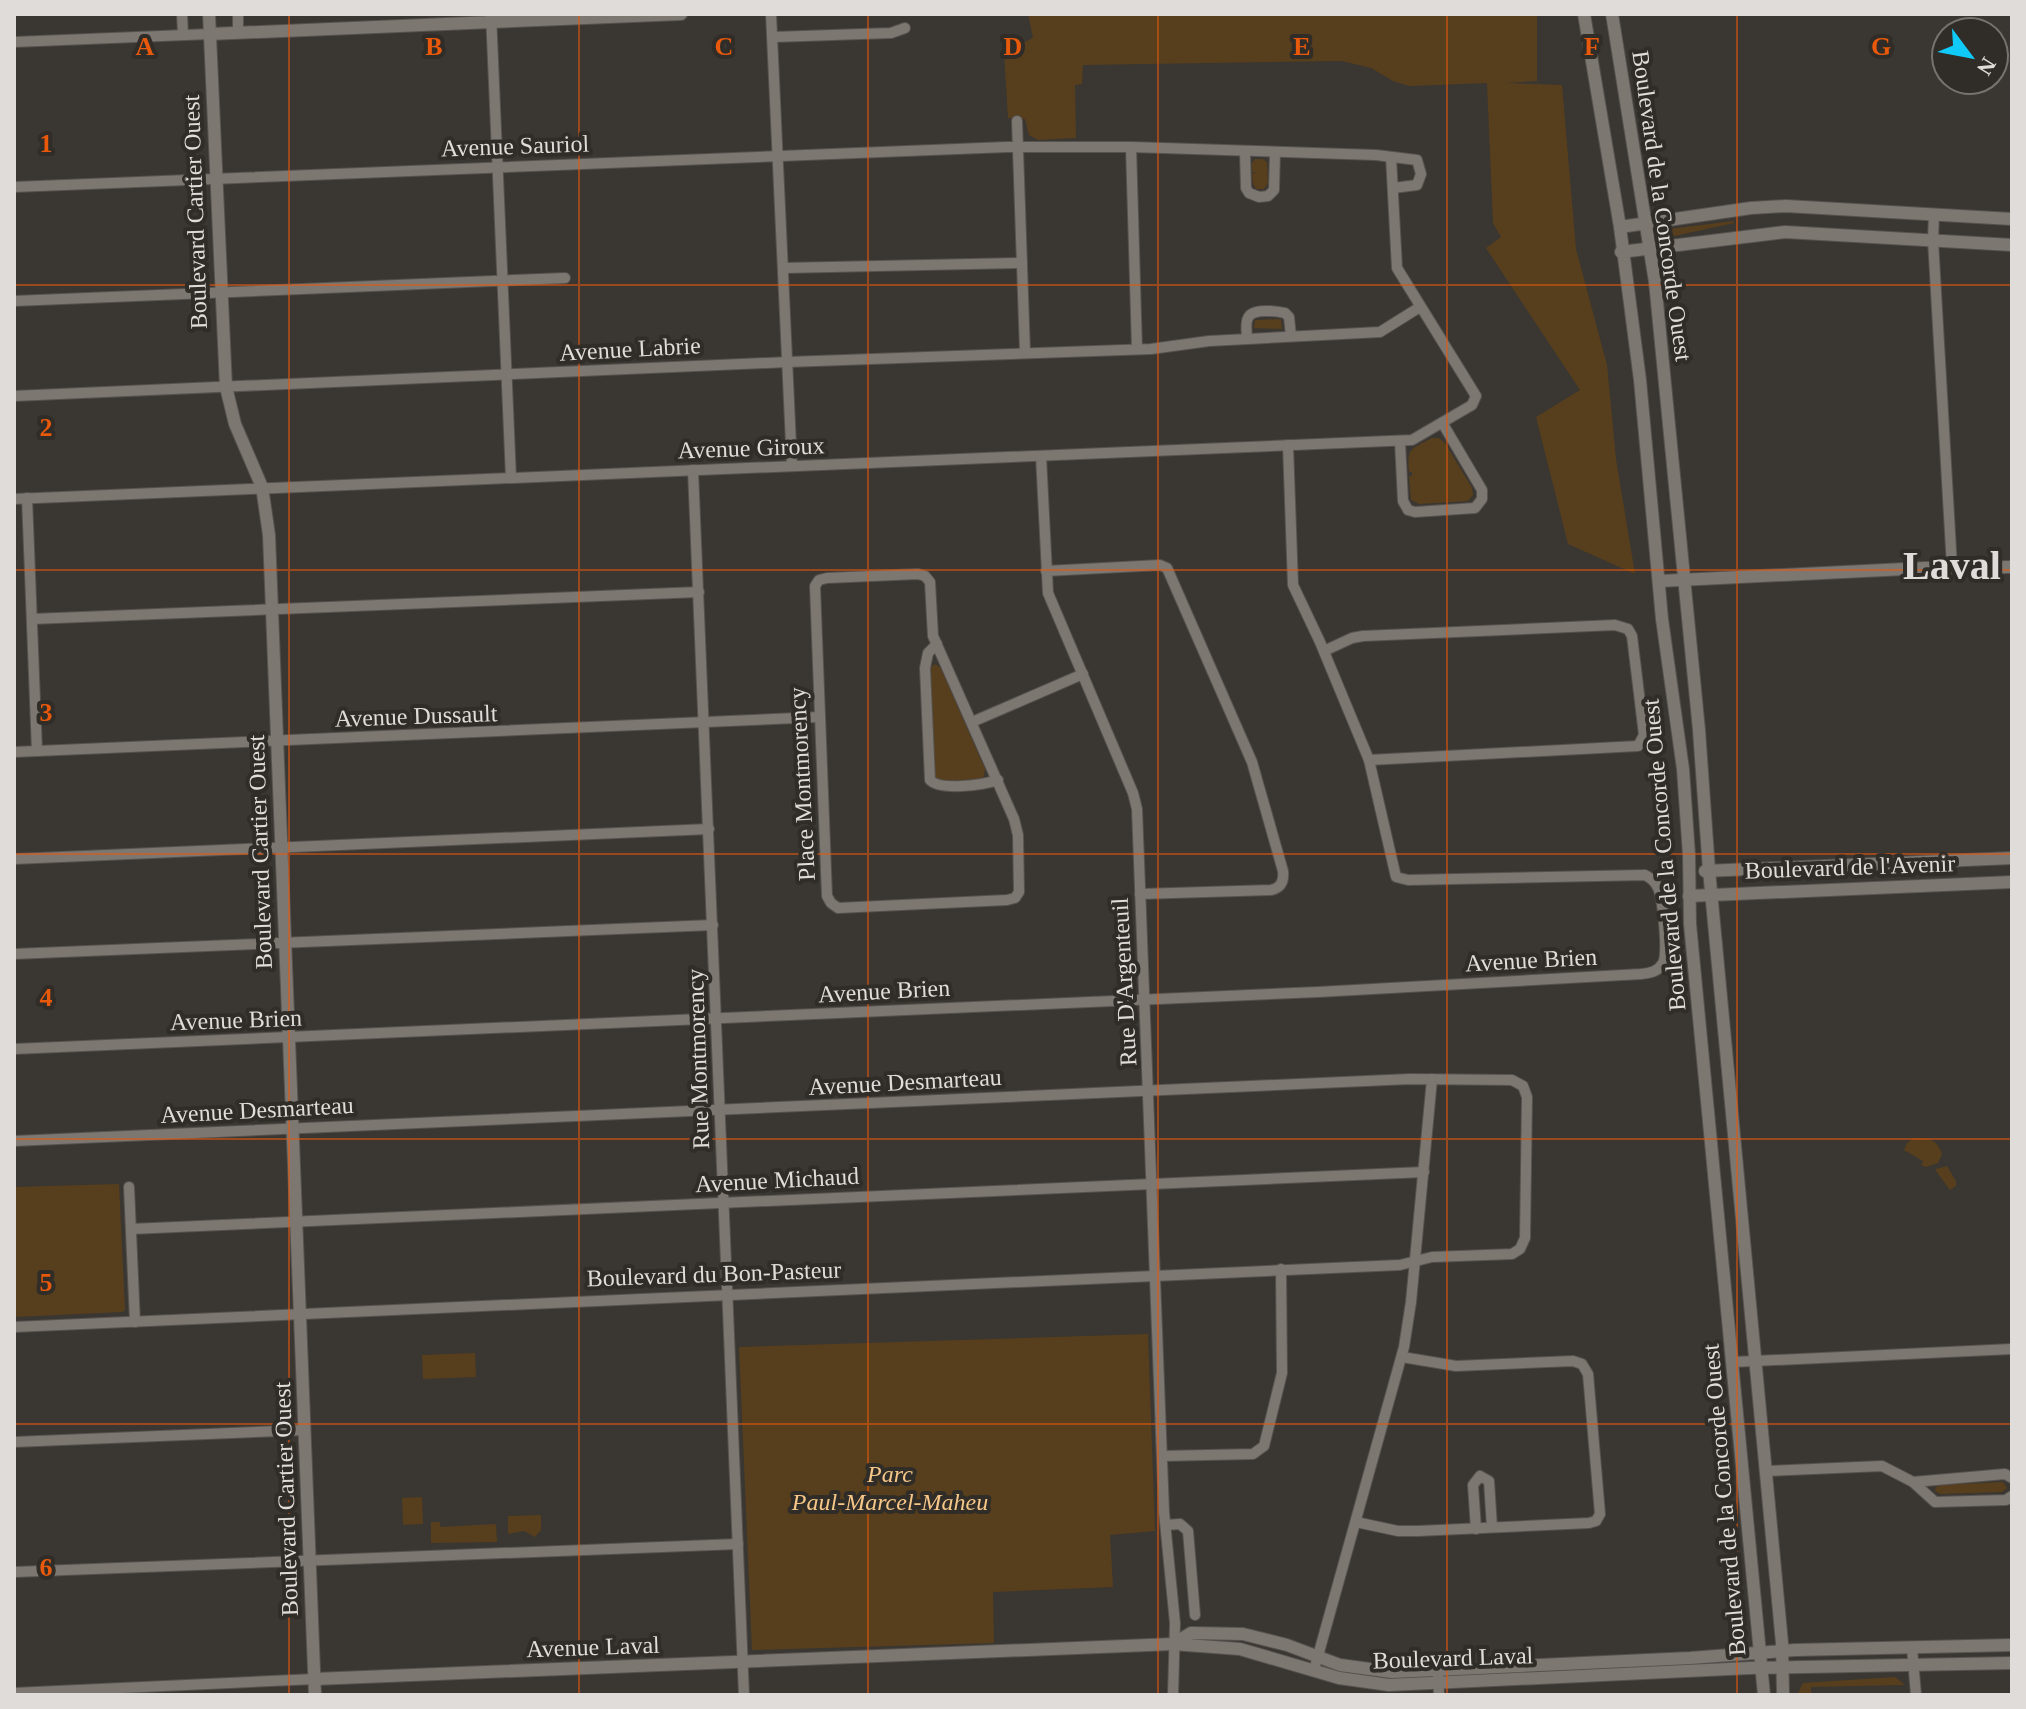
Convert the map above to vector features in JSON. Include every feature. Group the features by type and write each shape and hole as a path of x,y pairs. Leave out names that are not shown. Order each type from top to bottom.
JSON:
{"street":[{"path":"182,14 183,35"},
{"name":"Boulevard Cartier Ouest","path":"209,14 226,387 235,424 262,487 269,535 315,1695"},
{"path":"238,14 238,33"},
{"path":"14,42 491,18 681,14"},
{"path":"771,14 792,466"},
{"name":"Boulevard de la Concorde Ouest","path":"1584,14 1620,227 1640,380 1663,632 1683,769 1689,896 1764,1695"},
{"name":"Boulevard de la Concorde Ouest","path":"1612,14 1651,248 1685,579 1709,870 1783,1651 1783,1695"},
{"path":"491,18 511,478"},
{"path":"774,37 891,33 905,28"},
{"path":"1017,121 1025,352"},
{"name":"Avenue Sauriol","path":"14,187 1018,146 1391,157"},
{"path":"1131,147 1137,349"},
{"path":"1245,152 1246,188 1249,193 1259,197 1268,196 1274,190 1275,152"},
{"path":"1393,188 1417,185 1421,168 1414,158 1391,157 1397,268 1420,307"},
{"path":"1620,227 1786,206 2012,219"},
{"path":"1934,214 1952,567"},
{"path":"1621,252 1785,232 2012,245"},
{"path":"783,268 1022,263"},
{"path":"14,301 565,278"},
{"name":"Avenue Labrie","path":"14,396 1137,349 1247,338 1380,332 1420,307"},
{"name":"Avenue Giroux","path":"14,499 1379,440 1400,442 1416,438 1443,424 1476,399 1474,391 1420,307"},
{"path":"1247,338 1247,320 1256,312 1285,313 1289,317 1291,336"},
{"path":"1400,442 1406,508 1415,512 1472,509 1481,502 1482,490 1443,424"},
{"path":"1288,445 1293,585 1369,760 1622,749 1640,744 1644,735 1633,642 1629,631 1623,626 1358,637 1324,651"},
{"name":"Rue D'Argenteuil","path":"1041,456 1050,600 1135,798 1162,1456 1175,1623 1173,1695"},
{"name":"Rue Montmorency","path":"693,470 744,1695"},
{"path":"27,498 37,751"},
{"path":"1046,571 1160,565 1167,568 1259,782 1283,871 1283,881 1279,887 1271,890 1140,894"},
{"path":"1660,581 2012,567"},
{"name":"Place Montmorency","path":"925,576 931,584 933,632 937,644 1017,828 1020,886 1016,896 1007,900 835,907 827,896 816,584 822,579 925,576"},
{"path":"32,619 699,592"},
{"name":"Place Montmorency","path":"937,644 928,653 925,668 930,780 939,786 984,784 998,780"},
{"path":"972,722 1083,674"},
{"name":"Avenue Dussault","path":"14,752 819,717"},
{"name":"Avenue Brien","path":"14,1049 1327,992 1649,973 1659,969 1665,952 1660,891 1651,878 1639,874 1397,878 1369,760"},
{"path":"14,859 709,829"},
{"name":"Boulevard de l'Avenir","path":"1689,872 2012,858"},
{"name":"Boulevard de l'Avenir","path":"1689,896 2012,882"},
{"path":"14,954 713,925"},
{"path":"1315,1664 1402,1357 1410,1313 1432,1079"},
{"name":"Avenue Desmarteau","path":"14,1141 1148,1090 1432,1079 1515,1080 1525,1088 1527,1097 1525,1241 1512,1254 1432,1257 1415,1261"},
{"name":"Avenue Michaud","path":"131,1229 1424,1172"},
{"path":"129,1187 135,1322"},
{"name":"Boulevard du Bon-Pasteur","path":"14,1327 1400,1265 1415,1261"},
{"path":"1162,1456 1253,1454 1266,1443 1282,1373 1281,1269"},
{"path":"1733,1362 2012,1349"},
{"path":"1356,1522 1398,1531 1589,1523 1599,1517 1600,1497 1586,1368 1576,1361 1456,1366 1402,1357"},
{"path":"14,1442 305,1430"},
{"path":"1766,1471 1882,1466 1913,1482 1935,1502 2006,1500 2012,1496"},
{"path":"1913,1482 2005,1474 2012,1478"},
{"path":"1476,1529 1473,1485 1480,1476 1489,1481 1492,1527"},
{"path":"1166,1525 1180,1524 1188,1531 1195,1615"},
{"path":"14,1572 738,1544"},
{"name":"Boulevard Laval","path":"1173,1644 1247,1650 1439,1683 1762,1668 2012,1663"},
{"name":"Avenue Laval","path":"14,1693 1173,1644"},
{"name":"Boulevard Laval","path":"1439,1683 1783,1651 2012,1645"},
{"path":"1912,1648 1916,1695"}],"green space":[{"path":"1028,14 1537,14 1537,81 1505,83 1562,85 1576,249 1607,365 1616,459 1635,574 1568,544 1536,417 1580,390 1486,248 1501,237 1493,223 1487,83 1409,86 1371,68 1342,61 1083,65 1082,84 1075,85 1076,138 1038,140 1029,135 1025,119 1008,118 1004,52 1033,38"},
{"path":"1255,159 1267,162 1268,183 1264,189 1256,189 1253,184 1252,174 1256,172 1252,172 1252,163"},
{"path":"1734,223 1670,237 1669,229"},
{"path":"1281,319 1282,329 1254,328 1255,320"},
{"path":"1432,438 1439,438 1445,443 1472,488 1473,495 1468,501 1419,504 1411,500 1410,453"},
{"path":"935,664 940,667 985,769 981,779 940,781 934,777 929,669"},
{"path":"1914,1138 1928,1139 1938,1145 1942,1154 1938,1163 1926,1167 1921,1165 1923,1161 1904,1150"},
{"path":"1947,1166 1956,1181 1956,1186 1950,1190 1936,1171"},
{"path":"119,1184 125,1310 14,1317 14,1187"},
{"name":"Parc Paul-Marcel-Maheu","path":"1148,1334 1155,1531 1110,1535 1113,1587 993,1592 994,1643 752,1650 739,1347"},
{"path":"475,1353 476,1377 423,1379 422,1355"},
{"path":"2003,1482 2007,1488 2002,1492 1940,1494 1935,1491 1941,1485"},
{"path":"422,1497 423,1524 403,1525 402,1498"},
{"path":"541,1515 541,1530 535,1537 524,1531 508,1534 508,1516"},
{"path":"431,1522 440,1522 440,1527 496,1524 497,1542 431,1543"},
{"path":"1895,1677 1905,1685 1811,1687 1811,1695 1797,1695 1803,1683"}],"district":[{"name":"Laval","path":"1952,565"}]}
